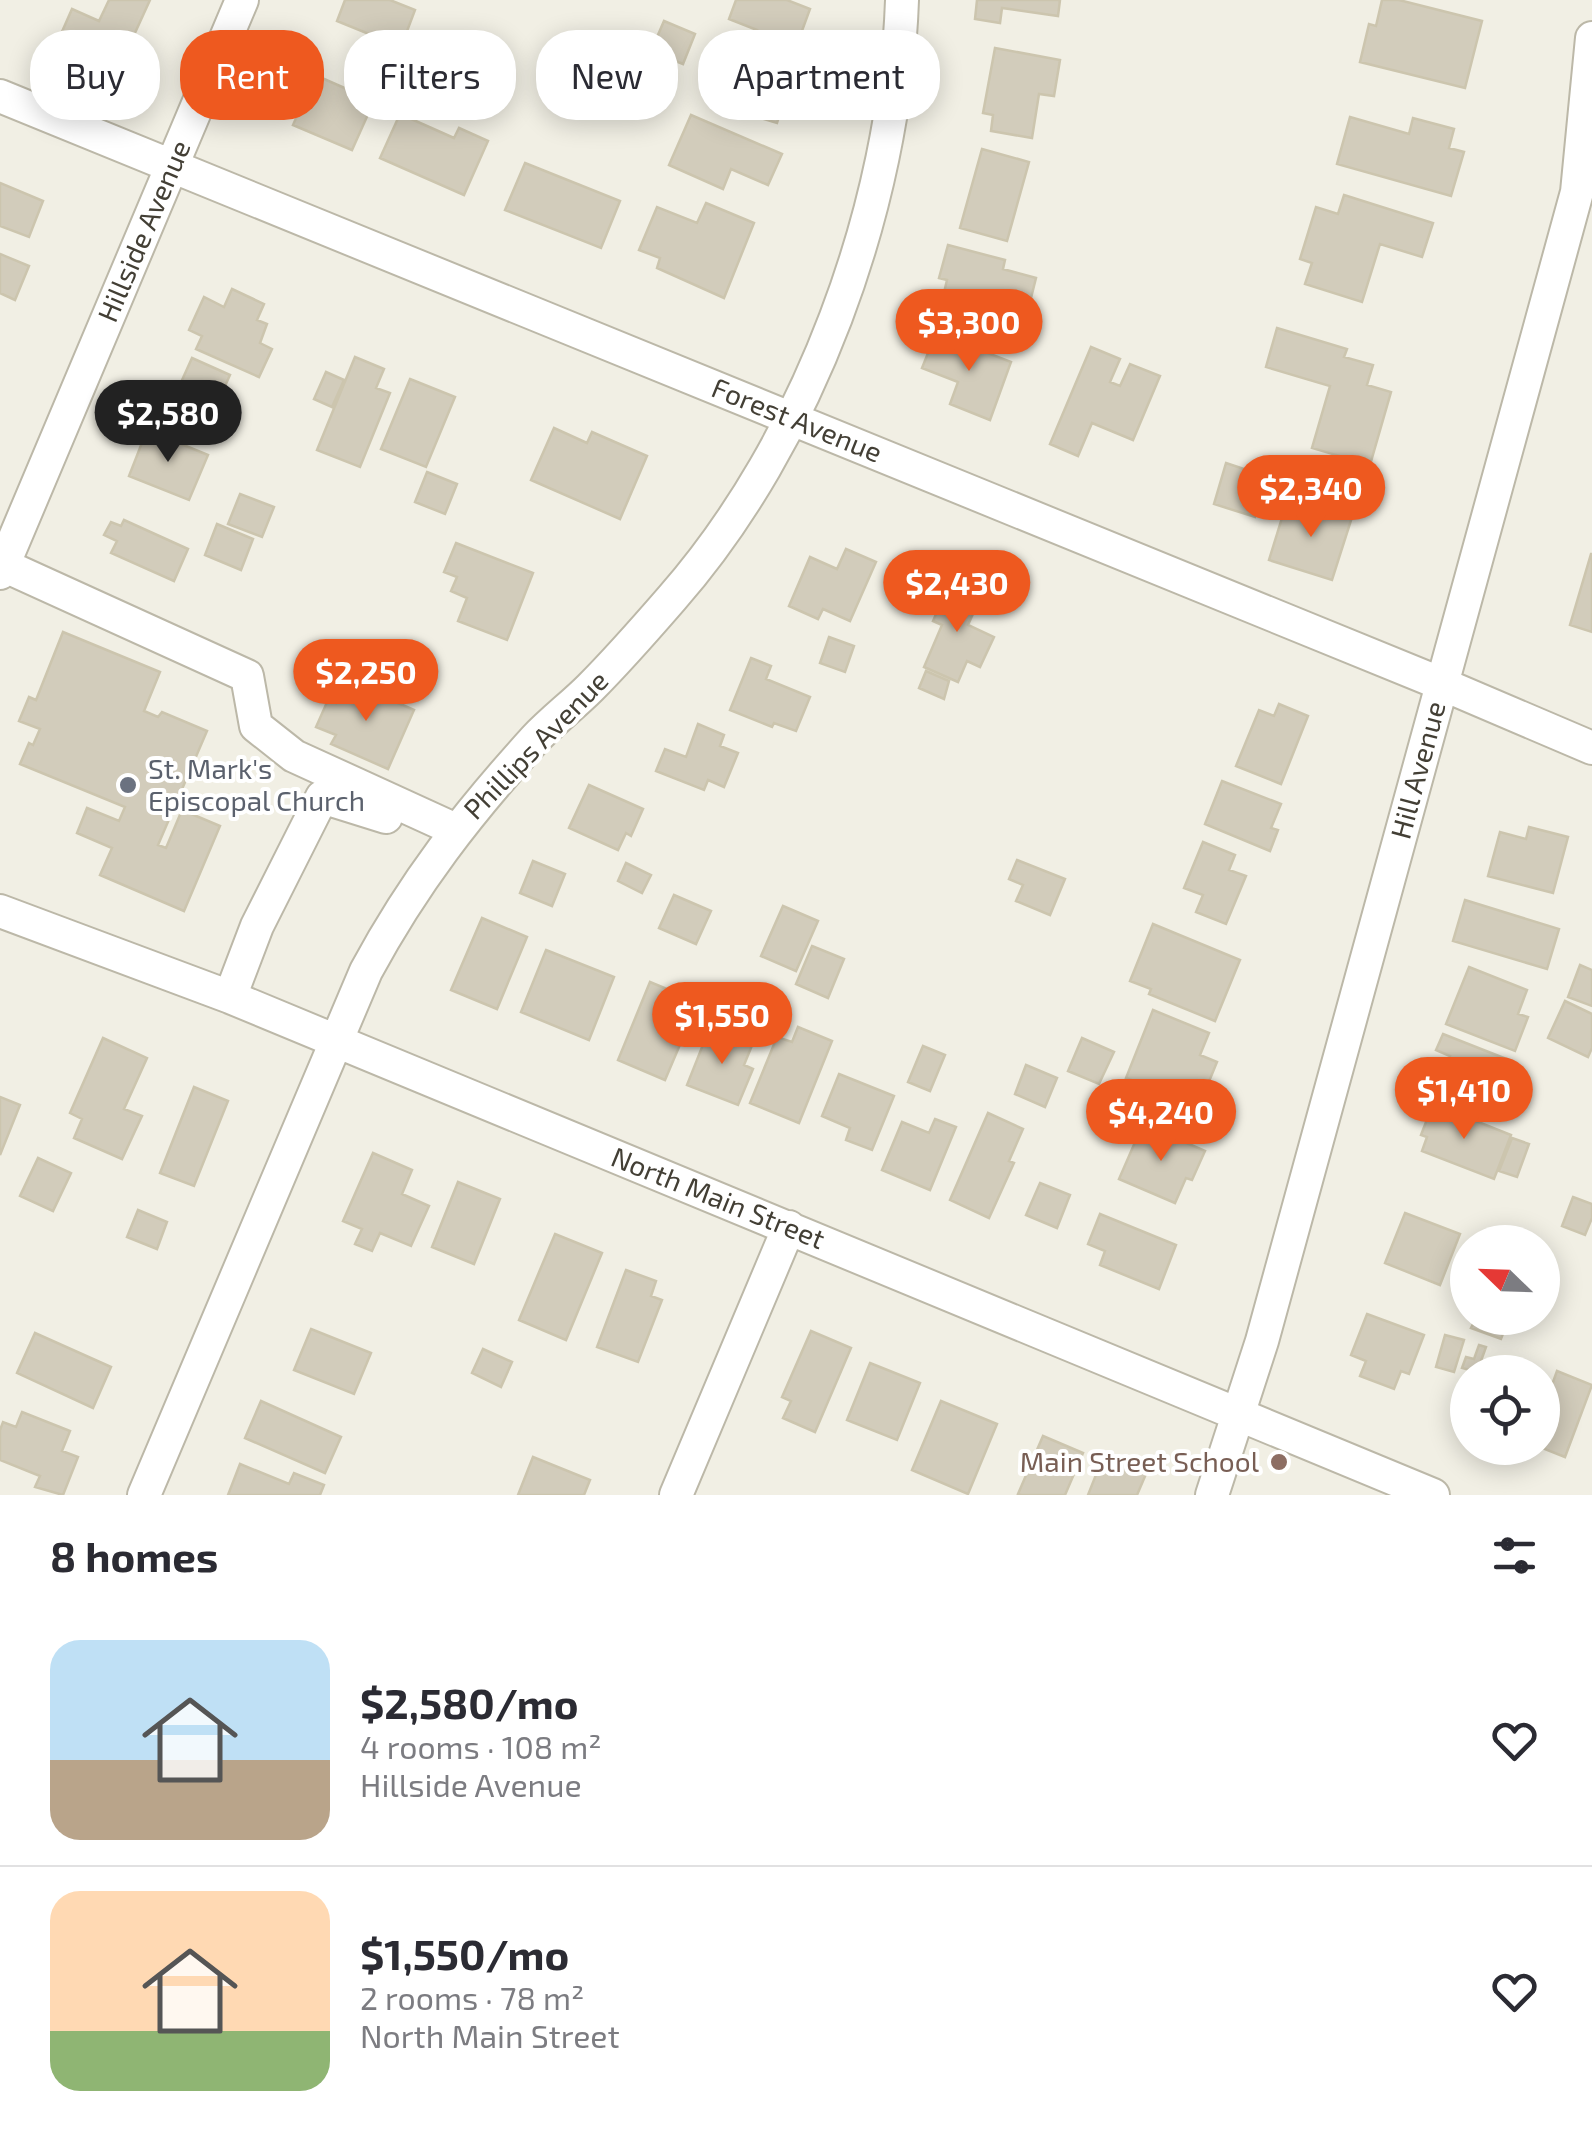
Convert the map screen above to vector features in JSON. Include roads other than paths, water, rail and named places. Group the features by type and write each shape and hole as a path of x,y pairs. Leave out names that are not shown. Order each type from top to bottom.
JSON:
{"street":[{"name":"Hillside Avenue","path":"2,569 242,0"},
{"name":"Phillips Avenue","path":"144,1495 336,1040 394,918 450,838 538,736 614,664 676,594 733,515 793,419 852,272 874,204 891,128 902,0"},
{"name":"Hill Avenue","path":"1212,1495 1268,1322 1576,192 1592,38"},
{"name":"Forest Avenue","path":"0,96 1592,748"},
{"path":"2,569 247,676 256,726 294,756 450,838"},
{"path":"230,997 257,926 322,797 450,838"},
{"name":"North Main Street","path":"0,911 336,1040 1432,1495"},
{"path":"676,1495 789,1227"}],"place":[{"name":"St. Mark's Episcopal Church","path":"128,785"},
{"name":"Main Street School","path":"1279,1462"}]}
